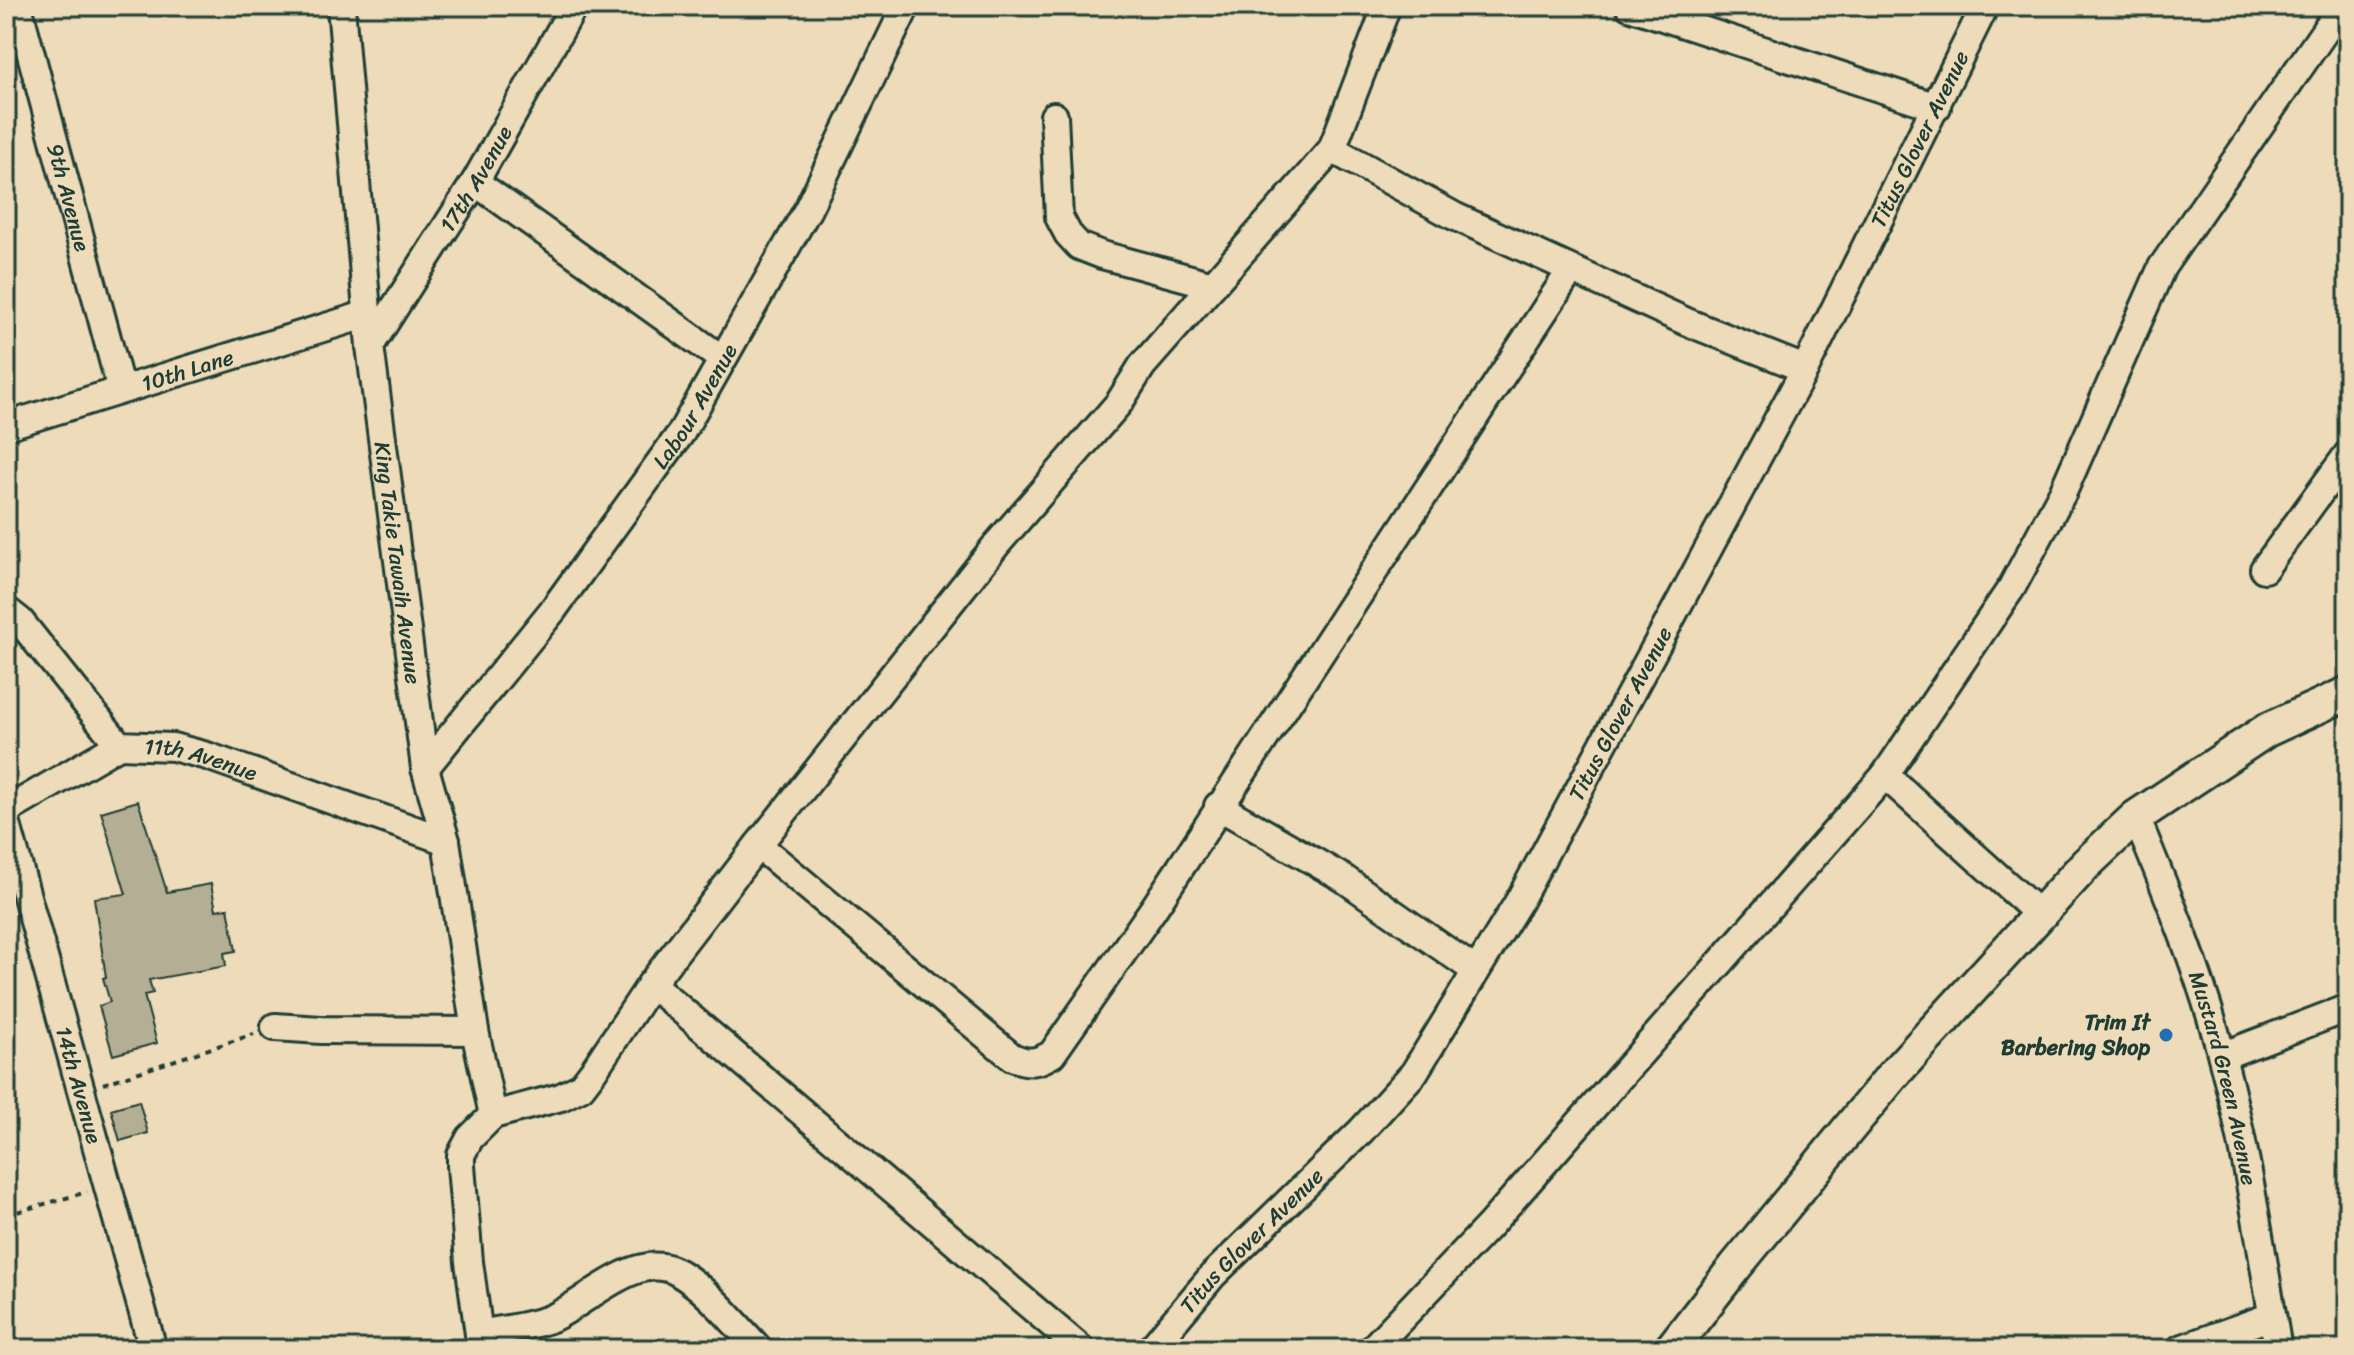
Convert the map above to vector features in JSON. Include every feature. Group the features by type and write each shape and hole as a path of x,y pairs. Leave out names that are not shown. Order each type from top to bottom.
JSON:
{"street":[{"name":"9th Avenue","path":"18,6 121,390"},
{"name":"King Takie Tawaih Avenue","path":"341,6 370,346 425,768 446,841 475,1031 493,1115"},
{"name":"17th Avenue","path":"370,346 475,182 574,6"},
{"name":"Labour Avenue","path":"425,768 553,610 681,433 808,209 906,6"},
{"path":"759,1349 713,1301 676,1271 649,1266 630,1270 552,1318 480,1342 469,1262 461,1155 470,1138 493,1115 561,1097 581,1087 651,984 997,544 1119,403 1142,366 1332,149 1387,6"},
{"path":"1629,6 1937,107"},
{"name":"Titus Glover Avenue","path":"1151,1349 1213,1275 1361,1131 1414,1073 1519,901 1805,369 1985,6"},
{"path":"1372,1349 1489,1226 1885,775 2012,587 2063,492 2162,267 2343,16"},
{"path":"1054,116 1059,217 1079,246 1213,285"},
{"path":"1332,149 1454,216 1687,322 1805,369"},
{"path":"475,182 722,359"},
{"path":"758,845 1012,1057 1028,1063 1039,1062 1052,1054 1154,908 1571,270"},
{"name":"10th Lane","path":"6,426 368,314"},
{"path":"2264,569 2348,454"},
{"name":"11th Avenue","path":"6,610 20,621 119,745 173,747 207,756 446,841"},
{"path":"1671,1349 1892,1076 2086,864 2136,817 2267,730 2348,693"},
{"path":"6,811 119,745"},
{"path":"1885,775 2039,914"},
{"path":"1218,806 1343,878 1476,971"},
{"name":"Mustard Green Avenue","path":"2136,817 2176,914 2222,1056 2255,1204 2278,1349"},
{"name":"14th Avenue","path":"6,821 153,1349"},
{"path":"651,984 1081,1349"},
{"path":"2222,1056 2348,1008"},
{"path":"275,1027 475,1031"},
{"path":"2180,1349 2272,1316"}],"path":[{"path":"82,1090 275,1027"},
{"path":"6,1215 108,1185"}],"building":[{"path":"138,801 167,892 211,884 216,910 228,908 236,951 224,953 226,966 149,980 153,993 144,995 157,1043 113,1055 99,1006 110,1002 103,978 106,977 94,898 126,894 101,812"},
{"path":"139,1101 148,1133 120,1141 111,1109"}],"place":[{"name":"Trim It Barbering Shop","path":"2166,1035"}]}
